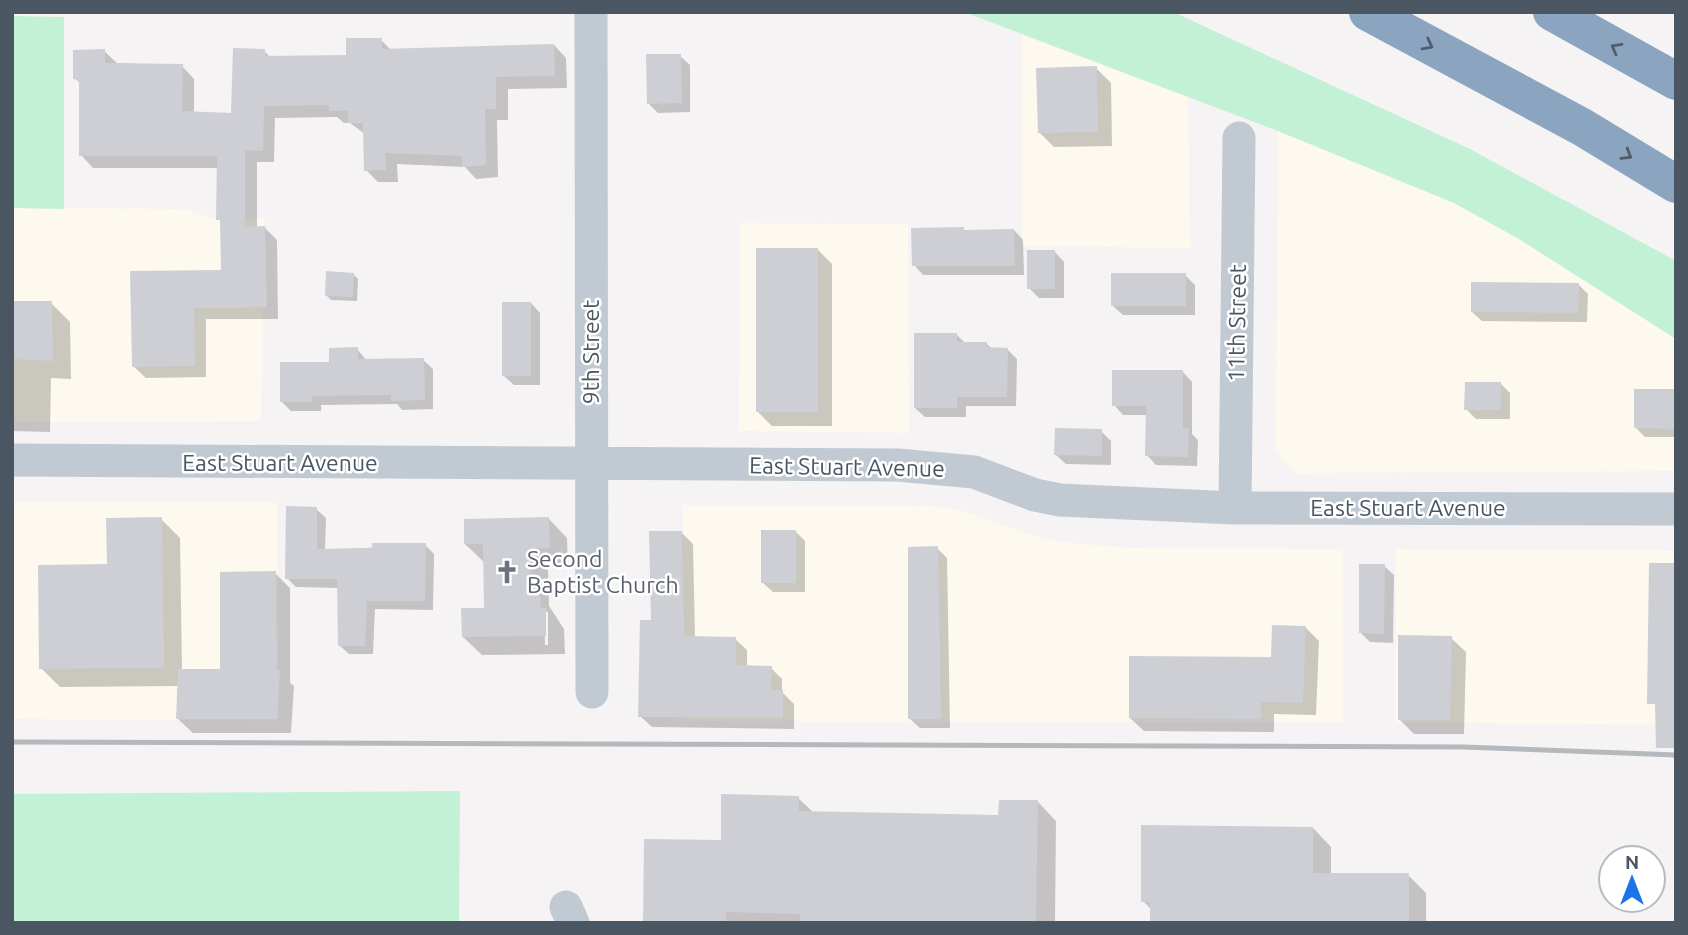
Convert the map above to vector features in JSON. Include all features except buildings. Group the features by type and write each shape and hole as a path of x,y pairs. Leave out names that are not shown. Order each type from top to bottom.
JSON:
{"highway":[{"path":"1368,12 1582,128 1676,184"},
{"path":"1552,12 1676,81"}],"street":[{"name":"9th Street","path":"591,12 592,692"},
{"name":"11th Street","path":"1235,508 1239,138"},
{"name":"East Stuart Avenue","path":"12,460 936,466 974,472 1035,495 1060,500 1235,508 1676,509"}],"shaded area":[{"path":"1022,35 1188,97 1190,248 1022,246"},
{"path":"1278,131 1454,203 1519,239 1676,339 1676,471 1296,473 1276,452"},
{"path":"12,208 186,209 212,219 265,219 261,421 12,422"},
{"path":"740,223 908,224 909,433 739,431"},
{"path":"12,503 277,503 278,721 12,719"},
{"path":"683,505 932,506 962,511 1043,539 1071,543 1128,548 1342,549 1343,722 683,721"},
{"path":"1396,549 1676,551 1676,725 1396,722"}],"green space":[{"path":"964,12 1173,12 1470,149 1676,261 1676,339 1519,239 1454,203 1278,131"},
{"path":"12,16 64,17 64,209 12,208"},
{"path":"460,791 459,923 12,923 12,794"}],"railway":[{"path":"12,742 1463,747 1676,755"}],"place":[{"name":"Second Baptist Church","path":"507,572"}]}
